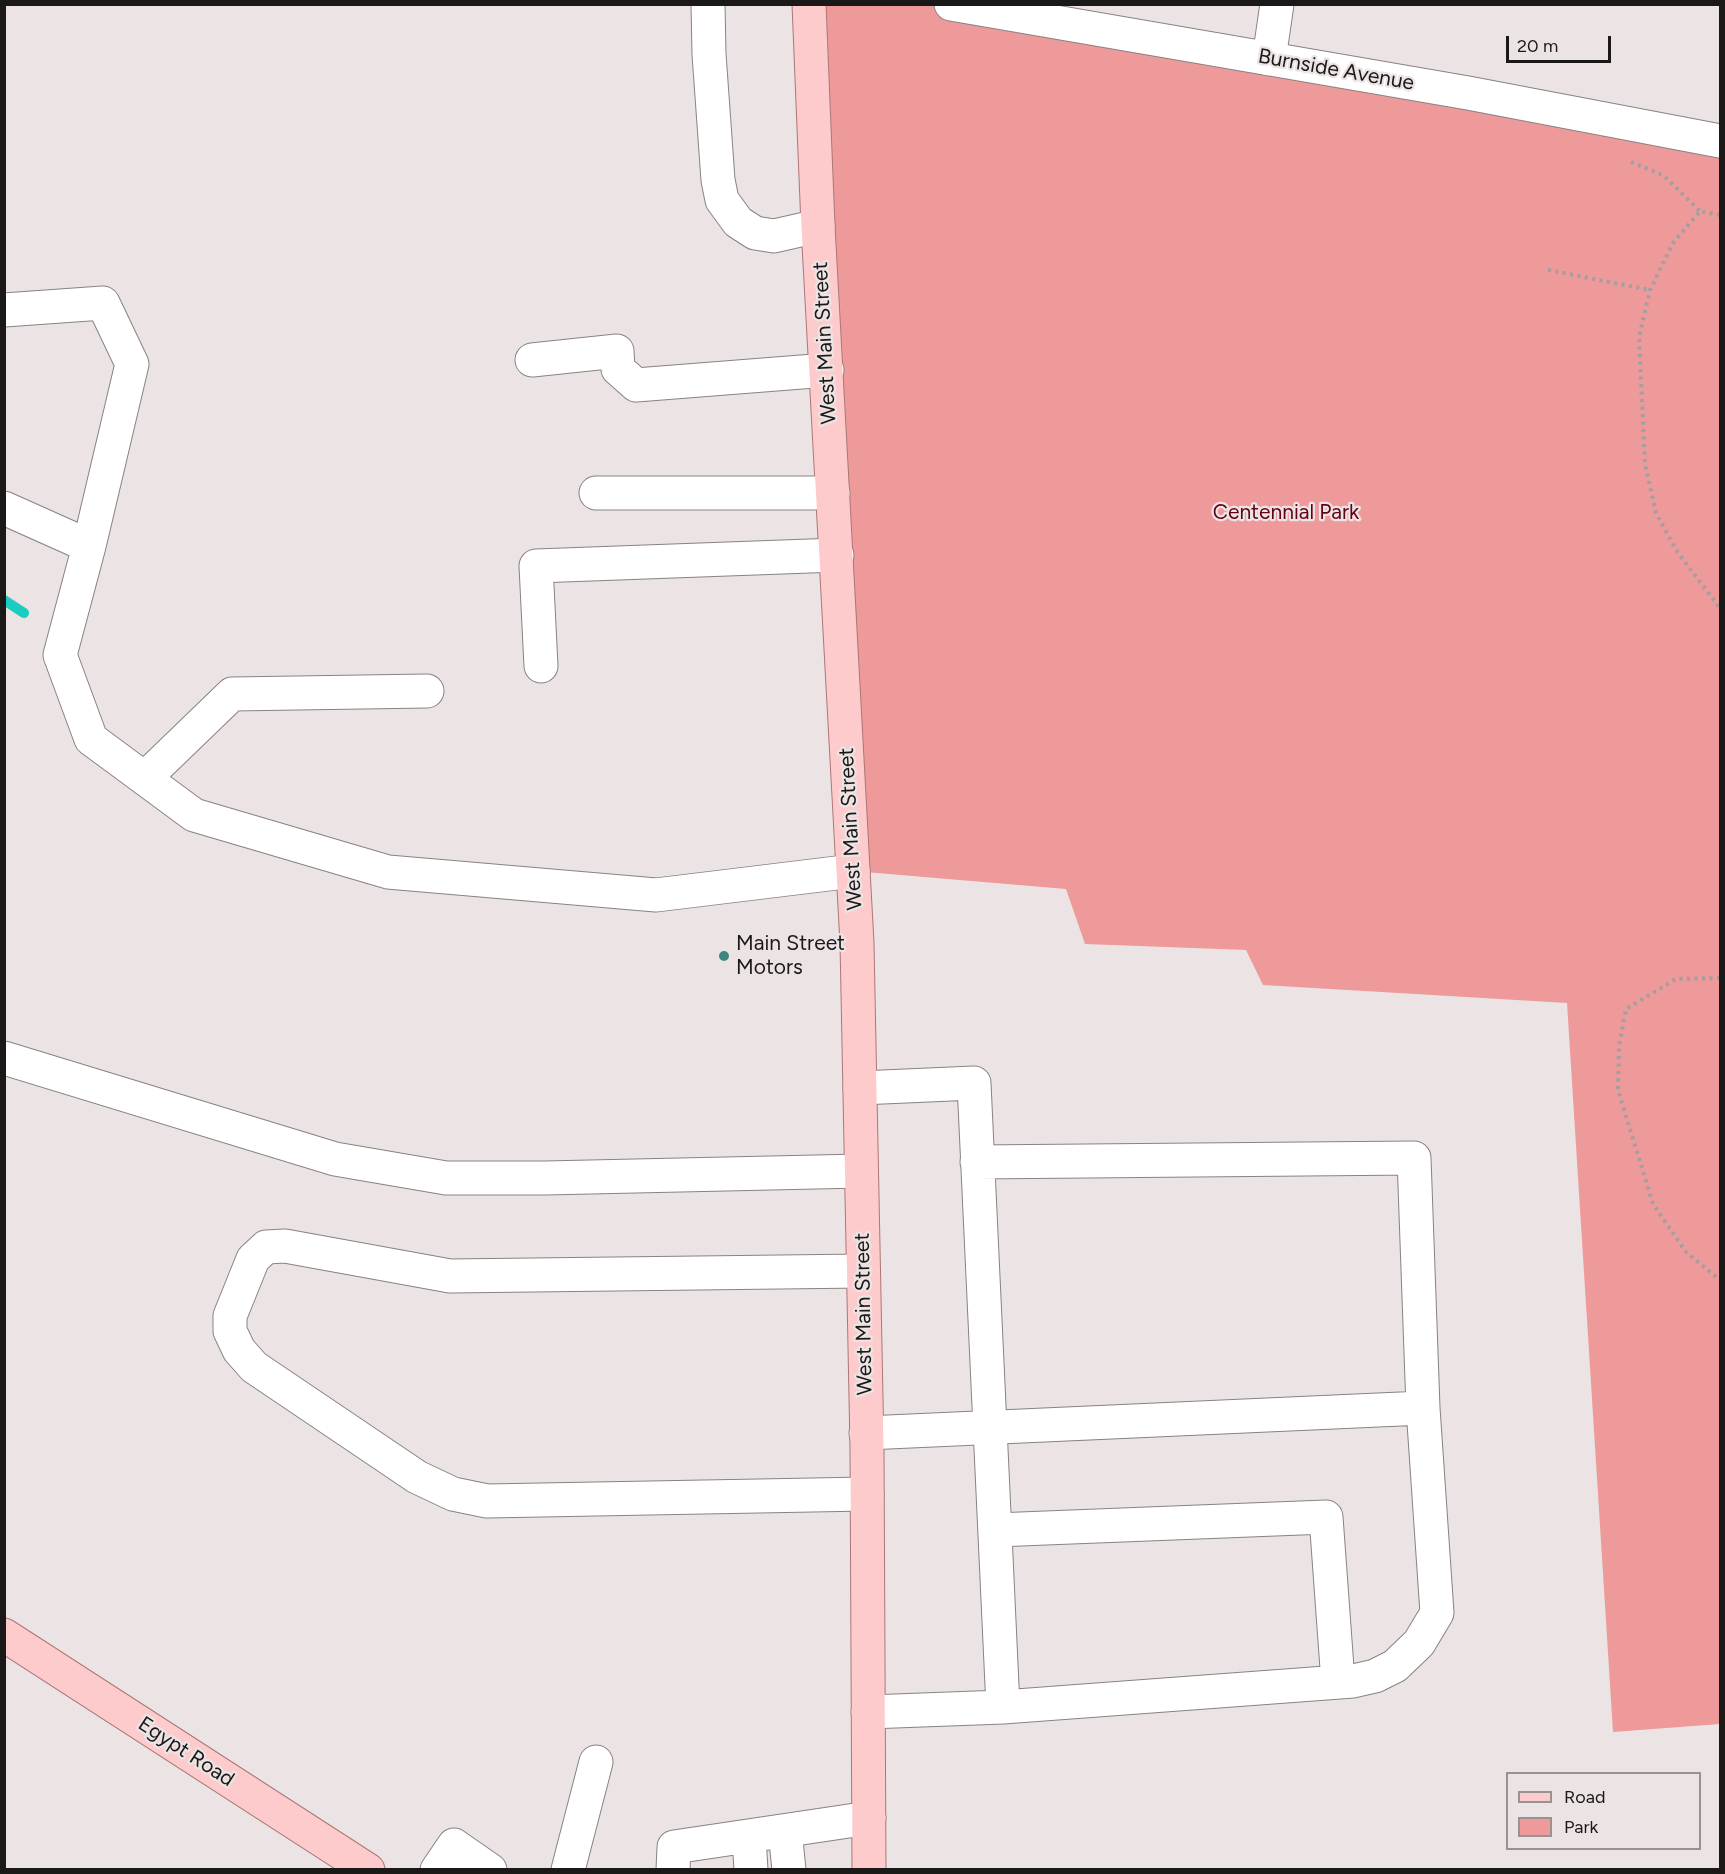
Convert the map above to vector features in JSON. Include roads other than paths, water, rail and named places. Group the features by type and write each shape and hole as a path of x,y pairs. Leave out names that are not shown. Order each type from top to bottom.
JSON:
{"main road":[{"name":"West Main Street","path":"809,4 818,226 857,943 867,1494 869,1869"},
{"name":"Egypt Road","path":"4,1635 368,1869"}],"street":[{"path":"708,4 709,54 718,180 722,200 738,222 755,233 774,236 818,226"},
{"path":"1269,59 1277,4"},
{"name":"Burnside Avenue","path":"972,6 1468,93 1720,141"},
{"path":"4,310 103,303 132,364 89,546 60,655 91,739 194,815 388,872 656,896 853,871"},
{"path":"532,360 617,351 618,369 636,384 827,370"},
{"path":"596,493 833,493"},
{"path":"4,508 89,546"},
{"path":"540,666 536,566 837,555"},
{"path":"145,778 232,694 427,691"},
{"path":"4,1058 334,1159 446,1178 861,1171"},
{"path":"860,1088 974,1083 1003,1707"},
{"path":"868,1712 1003,1707 1338,1682 1375,1676 1395,1666 1419,1643 1437,1613 1423,1408 1414,1158 977,1162"},
{"path":"863,1271 450,1276 285,1246 266,1247 253,1259 230,1316 230,1331 239,1350 254,1367 417,1477 453,1494 487,1501 867,1494"},
{"path":"866,1433 1423,1408"},
{"path":"994,1530 1326,1517 1338,1682"},
{"path":"568,1869 596,1762"},
{"path":"673,1869 674,1847 708,1856 749,1836 868,1818"},
{"path":"785,1831 789,1869"},
{"path":"749,1836 751,1869"},
{"path":"437,1869 454,1845 490,1869"}],"waterway":[{"path":"4,600 24,613"}],"place":[{"name":"Main Street Motors","path":"724,956"}],"park label":[{"name":"Centennial Park","path":"1286,513"}]}
